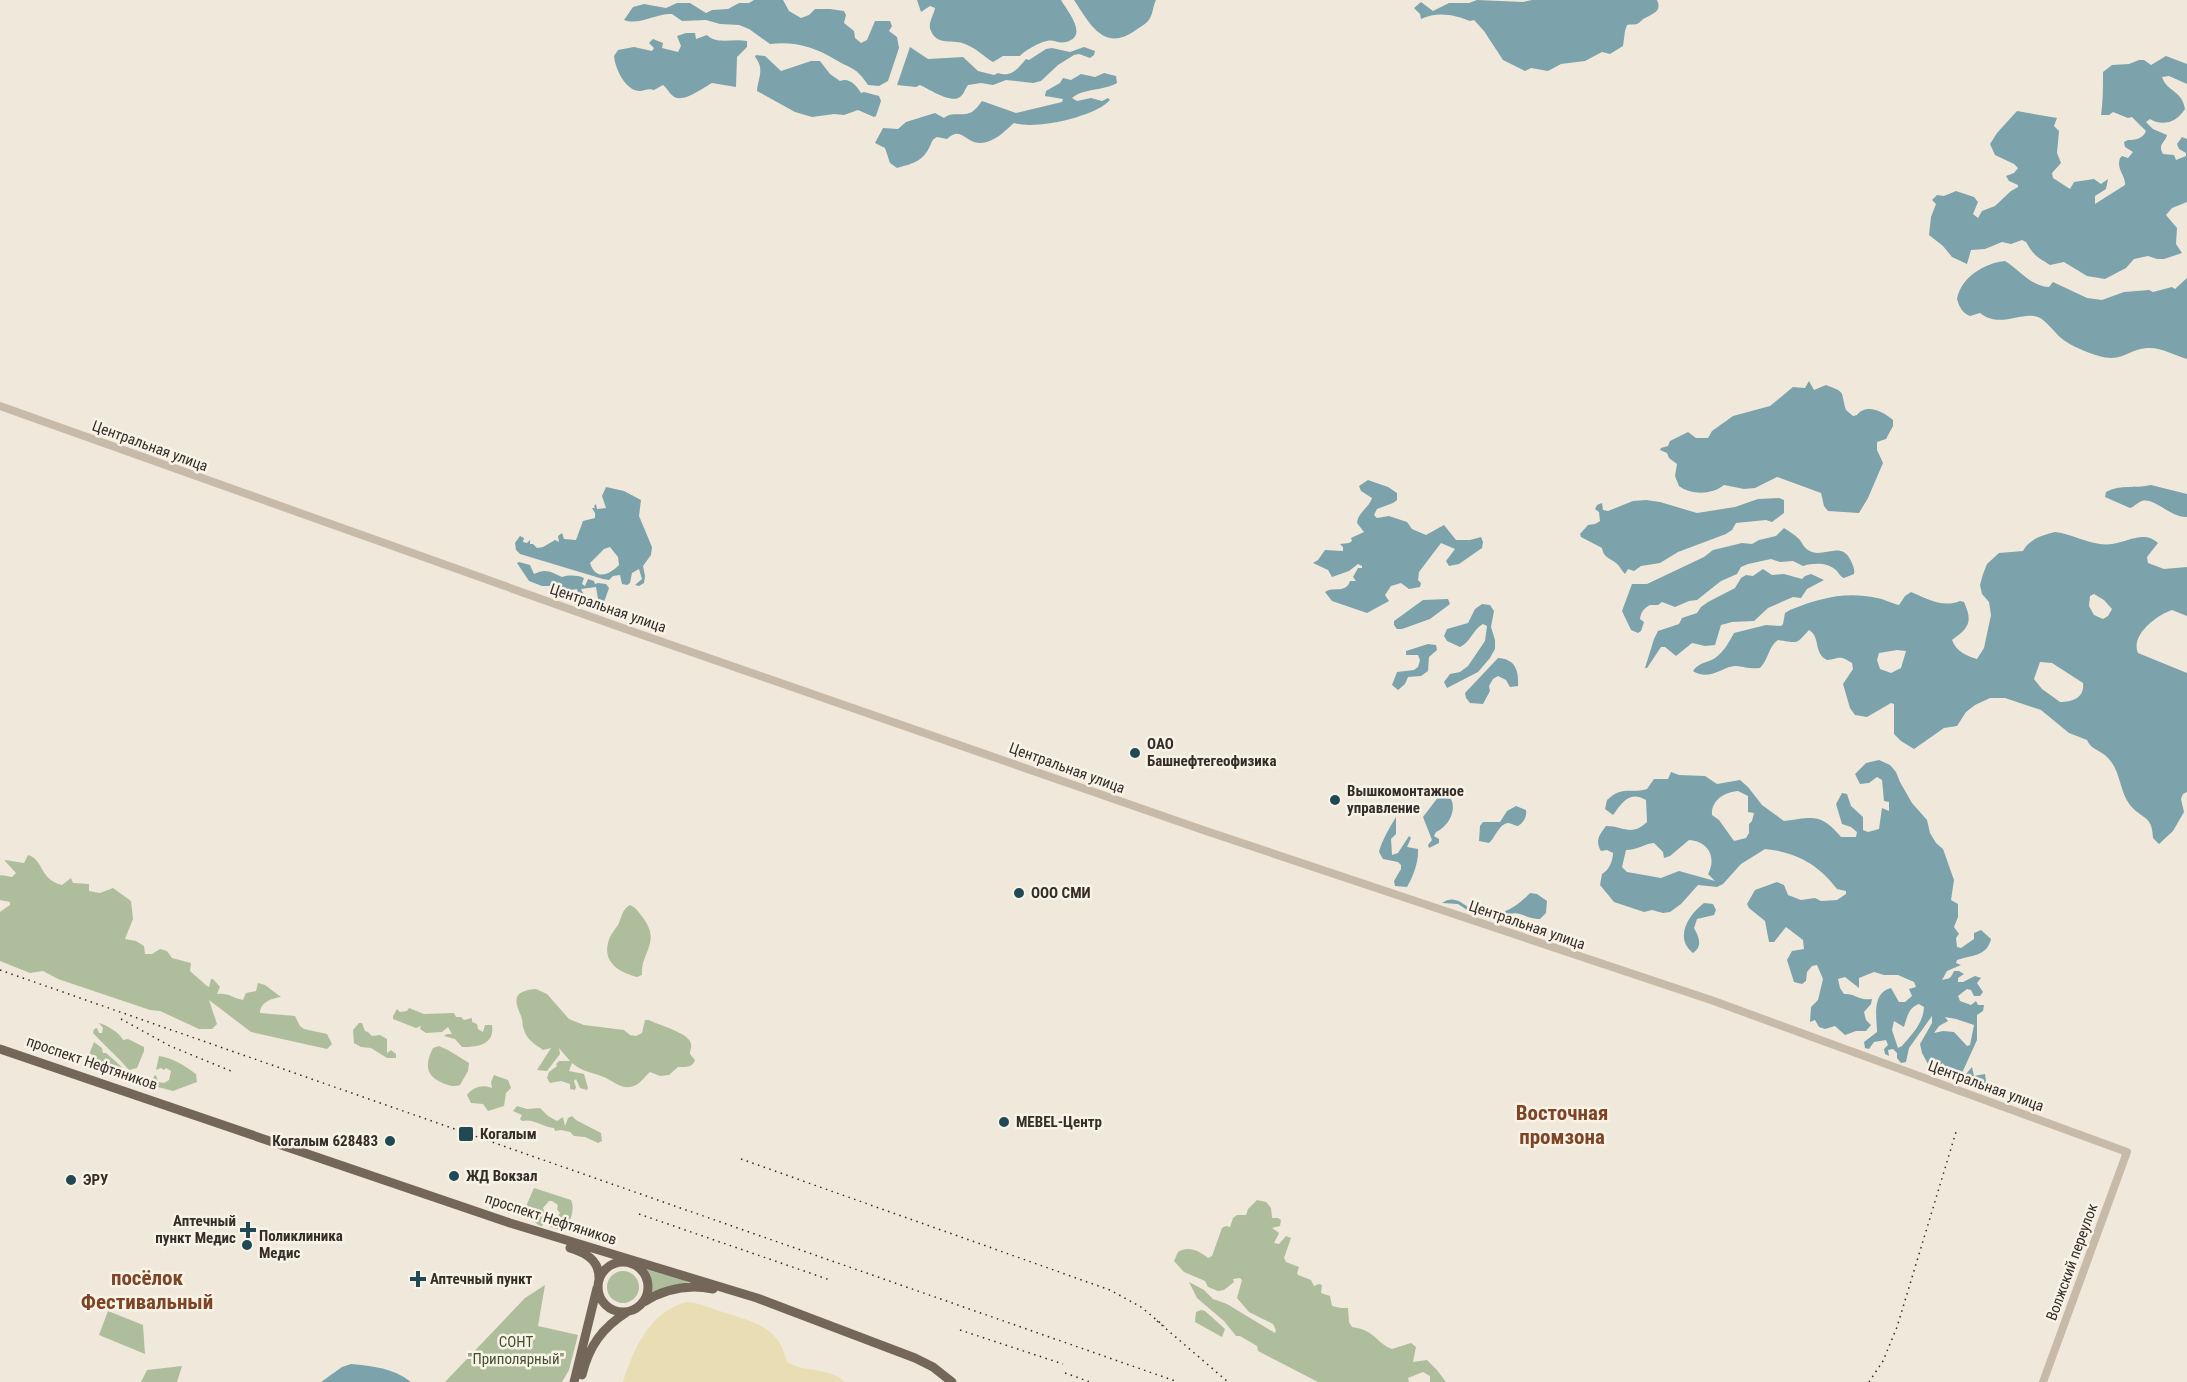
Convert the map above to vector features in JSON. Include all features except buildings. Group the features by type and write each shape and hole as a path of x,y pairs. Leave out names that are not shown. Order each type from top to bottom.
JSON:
{"main road":[{"name":"проспект Нефтяников","path":"0,1049 510,1223 757,1298 915,1358 933,1367 952,1382"},
{"path":"510,1223 589,1256 596,1264 599,1293 605,1304 616,1311 629,1311"},
{"path":"610,1254 640,1269 647,1281 647,1294 640,1305"},
{"path":"574,1382 603,1272 611,1265 620,1262 650,1266"},
{"path":"580,1382 590,1351 598,1336 611,1323 629,1311 664,1292 687,1287 704,1287 757,1298"}],"street":[{"name":"Центральная улица","path":"0,406 600,620 1206,831 1711,1000 2127,1152"},
{"name":"Волжский переулок","path":"2043,1382 2127,1152"}],"green space":[{"path":"28,855 37,861 45,874 55,882 62,885 71,878 73,883 89,884 89,891 100,893 113,888 131,901 133,919 125,939 136,941 144,946 145,954 152,954 160,949 167,951 172,958 191,963 190,971 207,986 209,987 213,979 220,987 217,994 243,1000 246,993 256,991 258,983 265,985 281,997 265,1003 260,1013 295,1016 304,1029 327,1034 332,1044 327,1049 251,1032 209,1000 217,1024 212,1029 199,1029 160,1011 150,1010 58,979 43,971 30,973 0,961 0,912 10,905 10,902 0,900 0,876 12,877 16,873 5,860 24,863"},
{"path":"630,905 644,919 651,935 642,975 637,977 617,968 607,953 610,937 624,911"},
{"path":"536,989 547,994 569,1019 584,1025 624,1030 636,1036 642,1033 645,1020 649,1020 673,1030 689,1040 690,1054 695,1060 694,1063 686,1067 678,1067 669,1075 660,1076 650,1072 636,1085 628,1087 620,1086 572,1063 569,1071 584,1074 587,1090 580,1088 576,1079 574,1081 575,1090 570,1089 570,1084 561,1081 550,1083 547,1078 549,1072 557,1066 556,1064 559,1061 570,1061 559,1048 560,1054 547,1071 537,1070 551,1048 543,1050 527,1036 516,1000 519,994"},
{"path":"409,1008 424,1014 454,1013 456,1017 464,1020 472,1018 472,1022 477,1024 478,1029 483,1032 485,1025 492,1025 491,1037 484,1044 462,1047 455,1039 444,1036 452,1034 448,1027 442,1032 426,1033 420,1029 421,1026 416,1028 393,1019 397,1009 400,1012 407,1011"},
{"path":"99,1023 113,1030 123,1040 128,1039 144,1047 137,1068 129,1070 93,1033 97,1028 99,1033 102,1033 103,1028"},
{"path":"359,1023 362,1023 365,1031 372,1036 380,1035 387,1039 387,1053 391,1050 396,1054 396,1058 387,1058 371,1048 361,1047 354,1043 353,1030"},
{"path":"94,1042 102,1048 103,1053 120,1065 129,1078 121,1080 91,1068 90,1063 86,1062"},
{"path":"439,1046 469,1063 468,1071 460,1085 445,1084 430,1074 428,1060 433,1048"},
{"path":"159,1056 174,1060 192,1071 196,1074 197,1082 173,1091 158,1087 153,1092 150,1086 155,1081 154,1076 156,1075 158,1082 164,1083 169,1080 171,1071 166,1068 156,1070"},
{"path":"494,1075 508,1080 511,1088 506,1093 504,1106 488,1111 483,1104 471,1103 467,1095 478,1087 492,1088 491,1082"},
{"path":"517,1106 527,1109 540,1108 557,1121 563,1117 565,1126 568,1118 572,1116 601,1133 602,1141 598,1143 585,1137 574,1136 570,1132 555,1131 554,1128 526,1120 522,1121 520,1119 522,1115 513,1111"},
{"path":"534,1188 571,1200 573,1210 568,1226 560,1230 550,1227 550,1220 555,1220 560,1213 557,1209 558,1205 552,1201 549,1201 543,1208 551,1215 542,1226 536,1223 531,1213 524,1211"},
{"path":"1257,1200 1266,1202 1271,1208 1272,1218 1281,1220 1280,1226 1272,1228 1279,1233 1274,1243 1279,1244 1286,1236 1291,1238 1284,1258 1286,1262 1299,1267 1298,1275 1311,1280 1314,1286 1322,1285 1321,1293 1330,1296 1332,1306 1348,1308 1349,1322 1352,1327 1370,1333 1392,1349 1411,1343 1416,1347 1413,1362 1427,1360 1446,1382 1430,1382 1430,1376 1423,1372 1408,1378 1409,1382 1318,1382 1258,1351 1257,1346 1236,1336 1224,1321 1197,1298 1189,1282 1204,1290 1213,1299 1227,1304 1275,1333 1276,1330 1273,1324 1249,1312 1237,1298 1242,1280 1240,1278 1233,1279 1234,1282 1224,1290 1218,1291 1208,1287 1205,1281 1184,1272 1174,1261 1178,1252 1186,1249 1198,1251 1208,1258 1212,1256 1222,1228 1230,1227 1233,1218 1237,1215 1246,1215 1248,1209"},
{"path":"645,1269 688,1282 651,1293 650,1280"},
{"path":"623,1271 634,1276 639,1287 634,1298 623,1303 612,1298 607,1287 612,1276"},
{"name":"СОНТ \"Приполярный\"","path":"545,1285 538,1326 578,1335 569,1370 562,1382 445,1382 525,1298"},
{"path":"1201,1310 1225,1329 1222,1337 1195,1322 1196,1312"},
{"path":"108,1311 143,1325 145,1354 99,1335"},
{"path":"182,1366 177,1382 141,1382 147,1370"}],"sand":[{"path":"686,1302 702,1305 765,1328 778,1341 787,1362 801,1368 832,1374 845,1382 623,1382 632,1357 645,1333 662,1314"}],"water":[{"path":"754,0 783,0 789,11 801,18 809,15 815,9 844,11 846,15 844,23 854,31 855,38 861,43 867,40 875,21 890,21 892,26 889,31 897,37 899,48 888,81 879,86 868,85 854,70 820,52 796,44 770,44 749,29 739,25 720,24 706,20 682,21 672,14 636,21 624,20 633,7 644,4 666,8 677,3 690,3 706,13 712,10 728,9 739,3 749,3"},
{"path":"917,0 1061,0 1075,23 1076,35 1066,42 1044,42 1028,49 1020,56 1003,56 993,62 965,44 937,39 930,28 935,8 930,6 921,12"},
{"path":"1074,0 1156,0 1148,22 1125,36 1115,38 1099,33"},
{"path":"1477,0 1523,2 1532,0 1657,0 1658,9 1638,23 1627,25 1623,46 1610,54 1602,52 1585,61 1561,64 1548,71 1531,68 1525,71 1503,60 1474,20 1440,15 1421,19 1420,14 1414,8 1421,2 1433,11 1449,3 1469,3"},
{"path":"695,33 696,39 707,35 720,41 747,41 747,47 737,57 736,87 712,83 692,94 677,98 663,85 654,90 639,91 625,83 615,61 614,56 618,50 634,47 652,51 654,48 649,43 653,39 663,43 662,48 678,52 681,46 677,36"},
{"path":"910,47 928,59 963,57 978,71 994,75 1011,73 1026,59 1029,60 1046,49 1070,52 1084,47 1095,51 1090,58 1079,54 1074,55 1058,65 1041,81 1033,83 1006,80 993,85 981,83 968,85 960,97 951,99 920,85 916,87 897,85"},
{"path":"756,55 765,56 781,71 811,61 820,61 830,74 840,81 850,81 861,93 879,96 881,101 876,116 858,110 844,115 812,117 795,112 757,91 760,66"},
{"path":"2166,56 2187,64 2187,84 2169,76 2162,77 2167,86 2181,98 2185,109 2169,122 2160,123 2150,119 2146,122 2153,129 2167,135 2161,145 2161,151 2163,154 2174,155 2176,160 2186,156 2177,144 2182,137 2187,139 2187,202 2172,208 2166,215 2177,228 2176,244 2182,253 2164,259 2148,256 2134,259 2126,268 2105,279 2087,276 2064,262 2050,265 2036,255 2022,240 2011,244 2002,242 1985,249 1971,250 1967,264 1952,257 1929,235 1931,217 1936,204 1932,200 1937,195 1944,196 1956,191 1974,197 1978,202 1973,214 1978,218 1982,211 1995,206 2018,187 2006,176 2014,173 2018,168 1995,155 1990,144 2017,111 2057,118 2054,126 2059,131 2057,153 2061,163 2052,173 2053,178 2070,189 2074,182 2094,179 2101,184 2108,179 2106,189 2095,196 2095,204 2125,185 2119,162 2122,156 2128,158 2133,152 2125,147 2124,142 2141,137 2146,131 2132,117 2128,118 2113,112 2109,115 2101,115 2103,72 2112,65 2129,64 2139,60 2144,60 2151,65"},
{"path":"1104,73 1116,76 1117,83 1072,98 1077,101 1091,98 1102,101 1108,98 1110,100 1092,112 1079,117 1036,125 1014,123 995,138 981,143 971,141 960,134 952,135 947,139 937,137 919,159 897,168 890,163 885,148 875,143 883,128 898,129 906,122 935,113 944,118 968,113 982,101 1016,113 1062,102 1063,99 1045,96 1046,91 1060,83 1063,78 1071,80 1081,74 1095,77"},
{"path":"2005,261 2036,284 2049,287 2053,282 2087,298 2102,300 2124,292 2149,290 2153,292 2172,287 2175,289 2187,278 2187,359 2152,348 2140,349 2120,357 2107,358 2069,344 2038,317 2025,316 1995,320 1980,313 1970,316 1965,313 1957,299 1963,284 1982,268"},
{"path":"1809,381 1814,390 1826,385 1840,391 1846,410 1853,416 1865,409 1870,409 1880,411 1893,420 1893,426 1886,439 1877,442 1877,450 1883,463 1859,513 1828,511 1824,506 1821,493 1777,477 1755,488 1744,489 1724,485 1714,491 1702,493 1689,491 1679,486 1675,476 1677,464 1669,458 1667,453 1660,450 1661,448 1668,446 1670,441 1688,432 1696,438 1708,438 1712,431 1733,416 1770,406 1793,387 1805,388"},
{"path":"1368,480 1397,493 1397,500 1377,509 1374,515 1377,518 1389,516 1407,522 1412,529 1426,535 1444,525 1456,540 1481,537 1483,542 1482,548 1459,564 1449,566 1446,561 1455,549 1441,543 1419,572 1420,587 1409,589 1401,583 1391,586 1385,595 1389,601 1367,613 1332,601 1325,592 1343,589 1350,581 1356,581 1353,577 1358,568 1362,566 1358,564 1349,571 1332,577 1328,570 1313,563 1325,550 1343,551 1340,544 1349,543 1352,541 1351,538 1364,532 1357,523 1372,498 1361,491 1359,486"},
{"path":"2151,485 2187,494 2187,517 2175,514 2152,502 2140,502 2130,508 2105,497 2106,492 2117,488"},
{"path":"606,487 624,491 641,500 639,516 652,547 651,555 643,566 644,583 639,586 635,585 642,579 639,569 632,573 630,583 627,585 622,584 620,575 613,576 609,580 603,579 520,554 516,550 515,543 520,536 524,538 523,542 527,543 530,540 530,544 537,548 555,540 559,542 558,536 562,533 564,539 576,540 583,521 595,518 592,508 595,508 596,504 597,509 606,508 602,496","holes":["610,547 618,557 619,565 603,575 596,572 590,563 604,549"]},
{"path":"1779,498 1784,500 1784,513 1772,522 1766,520 1736,523 1726,534 1678,552 1660,563 1641,566 1634,571 1628,569 1625,574 1617,563 1605,555 1602,548 1581,537 1580,534 1588,525 1600,521 1599,512 1595,509 1602,503 1603,510 1608,511 1633,501 1646,500 1697,513 1735,507 1758,499"},
{"path":"1784,528 1813,552 1842,551 1851,561 1854,574 1844,578 1829,566 1816,564 1803,566 1793,561 1780,562 1771,559 1748,564 1741,567 1737,574 1721,581 1697,600 1675,607 1662,602 1648,606 1640,617 1644,622 1641,631 1638,633 1631,630 1622,611 1632,584 1647,584 1704,557 1713,550 1742,543 1752,544 1776,536"},
{"path":"2055,532 2105,544 2147,537 2158,543 2147,557 2148,563 2164,569 2187,567 2187,616 2172,610 2159,616 2141,633 2137,646 2138,653 2187,673 2187,792 2181,799 2184,812 2173,831 2159,844 2153,838 2151,825 2146,818 2134,810 2126,799 2115,769 2108,758 2091,746 2087,740 2069,733 2041,710 2005,698 1990,698 1966,712 1957,726 1944,728 1914,749 1894,734 1894,704 1891,703 1867,717 1855,715 1850,708 1843,684 1853,669 1852,663 1841,658 1827,660 1823,657 1813,633 1809,630 1796,642 1778,640 1772,646 1760,668 1732,666 1705,675 1693,671 1700,664 1718,656 1734,633 1766,625 1781,626 1785,613 1801,606 1822,599 1854,595 1899,605 1911,592 1941,603 1964,602 1968,624 1952,640 1962,653 1977,659 1984,648 1991,615 1989,602 1982,594 1980,585 1987,564 1999,553 2023,551 2041,536","holes":["2094,594 2112,609 2103,619 2094,615 2089,606 2090,596","1897,650 1906,651 1901,668 1891,673 1880,669 1877,660 1879,653","2040,662 2052,663 2083,683 2083,688 2077,698 2060,702 2042,689 2034,679"]},
{"path":"517,563 530,565 534,574 545,571 562,577 579,576 584,578 582,584 585,586 588,579 594,581 595,584 606,584 609,588 603,605 601,607 599,605 596,587 581,589 585,597 583,601 577,589 564,591 556,586 542,586 529,581"},
{"path":"1763,569 1772,575 1784,574 1802,579 1811,574 1824,580 1807,589 1801,598 1793,597 1768,608 1754,621 1721,625 1715,645 1705,646 1692,643 1676,656 1665,647 1661,647 1645,668 1658,631 1679,624 1682,618 1697,613 1708,602 1735,588 1741,578 1746,575 1753,576"},
{"path":"1448,599 1450,604 1430,619 1402,629 1397,629 1394,625 1394,621 1423,600"},
{"path":"1482,604 1490,605 1494,611 1491,627 1495,649 1478,672 1447,688 1444,682 1450,674 1460,672 1468,666 1485,641 1487,626 1483,624 1480,626 1460,647 1447,641 1444,636 1447,629 1468,623 1475,609"},
{"path":"1428,644 1436,645 1437,650 1429,657 1428,671 1421,676 1408,677 1405,684 1398,690 1392,685 1397,672 1414,670 1418,667 1420,660 1418,655 1406,655 1406,651"},
{"path":"1498,658 1515,666 1518,686 1510,687 1506,680 1498,676 1489,686 1490,691 1483,704 1470,703 1465,693"},
{"path":"1879,760 1890,765 1912,803 1927,820 1930,833 1936,843 1943,849 1954,880 1951,900 1958,904 1958,917 1954,927 1959,934 1956,938 1957,947 1961,948 1974,939 1974,933 1981,930 1991,939 1982,952 1957,960 1956,963 1961,965 1947,971 1942,980 1948,979 1954,971 1964,974 1958,978 1958,982 1975,976 1981,978 1977,983 1983,992 1980,996 1974,996 1971,990 1967,989 1958,996 1960,1001 1971,1005 1976,1001 1978,1005 1984,1005 1983,1011 1977,1015 1977,1040 1962,1073 1966,1074 1972,1067 1974,1076 1985,1074 1987,1088 1996,1087 1998,1089 1996,1091 1985,1092 1979,1082 1969,1083 1951,1075 1946,1071 1943,1063 1936,1069 1934,1065 1928,1064 1920,1044 1932,1023 1932,1016 1909,1048 1906,1062 1901,1063 1893,1049 1888,1050 1889,1056 1885,1054 1884,1049 1888,1045 1886,1040 1874,1042 1869,1049 1865,1048 1864,1042 1877,1032 1876,1007 1880,995 1891,988 1899,1002 1905,1002 1912,996 1909,989 1916,987 1914,982 1898,975 1874,972 1859,978 1859,988 1845,977 1838,979 1844,994 1872,999 1864,1012 1866,1020 1871,1025 1866,1031 1856,1031 1845,1035 1835,1026 1825,1029 1819,1027 1815,1020 1810,1022 1811,1007 1818,1000 1823,979 1817,965 1812,966 1807,972 1806,981 1802,984 1794,982 1787,960 1792,951 1804,949 1803,940 1786,927 1774,942 1769,942 1765,921 1747,904 1755,890 1777,882 1784,885 1788,895 1801,900 1815,898 1821,901 1837,900 1846,894 1846,891 1837,889 1830,880 1806,861 1787,853 1765,849 1741,864 1723,884 1717,887 1698,885 1681,904 1670,912 1663,913 1652,910 1644,912 1614,902 1600,885 1602,874 1609,868 1613,856 1613,853 1607,850 1601,851 1598,844 1606,826 1632,830 1647,822 1646,800 1635,796 1630,797 1613,815 1605,809 1607,800 1613,795 1622,791 1647,789 1654,779 1668,779 1671,772 1679,775 1705,776 1717,784 1740,780 1762,805 1784,821 1802,818 1822,820 1841,837 1856,837 1857,832 1842,824 1836,804 1842,793 1847,794 1851,806 1863,817 1863,830 1868,832 1879,829 1882,808 1889,811 1889,802 1884,801 1882,780 1877,777 1869,783 1860,784 1855,774 1866,763","holes":["1738,791 1748,796 1748,812 1754,813 1746,838 1734,841 1719,820 1712,815 1716,801","1689,840 1701,843 1711,856 1712,862 1708,874 1715,881 1679,871 1661,878 1627,872 1622,867 1626,850 1654,843 1663,852 1664,858 1670,856","1919,1004 1924,1007 1922,1019 1913,1033 1898,1048 1892,1030 1894,1021 1904,1027 1913,1007","1945,1017 1974,1025 1970,1045 1967,1046 1954,1032 1934,1033 1939,1026 1948,1021"]},
{"path":"1439,796 1451,799 1453,809 1448,823 1434,836 1439,839 1439,843 1429,848 1428,845 1432,840 1423,817"},
{"path":"1516,806 1526,810 1522,823 1518,826 1505,824 1489,843 1479,841 1480,826 1483,822 1500,822 1507,811"},
{"path":"1396,817 1396,834 1391,839 1392,855 1398,853 1409,836 1411,838 1407,847 1418,849 1418,859 1407,887 1395,886 1394,881 1401,865 1398,862 1383,859 1379,852"},
{"path":"1530,893 1537,894 1547,901 1546,913 1540,919 1514,913 1496,922 1473,914 1458,904 1442,903 1448,900 1459,901 1479,914 1492,915 1510,909"},
{"path":"1704,903 1713,904 1716,910 1714,915 1697,919 1694,928 1699,944 1693,953 1684,941 1685,927 1688,920"},
{"path":"351,1364 390,1371 411,1382 321,1382 342,1367"}],"railway":[{"path":"0,970 1178,1382"},
{"path":"121,1019 170,1046 231,1071"},
{"path":"1869,1382 1883,1361 1897,1327 1956,1132"},
{"path":"741,1159 1110,1290 1141,1307 1164,1326"},
{"path":"639,1214 830,1280"},
{"path":"1157,1321 1228,1382"},
{"path":"960,1330 1063,1364"},
{"path":"1065,1373 1090,1382"}],"place":[{"name":"ОАО Башнефтегеофизика","path":"1135,753"},
{"name":"Вышкомонтажное управление","path":"1335,800"},
{"name":"ООО СМИ","path":"1019,893"},
{"name":"MEBEL-Центр","path":"1004,1122"},
{"name":"Когалым","path":"466,1134"},
{"name":"Когалым 628483","path":"390,1141"},
{"name":"ЖД Вокзал","path":"454,1176"},
{"name":"ЭРУ","path":"71,1180"},
{"name":"Аптечный пункт Медис","path":"248,1230"},
{"name":"Поликлиника Медис","path":"247,1245"},
{"name":"Аптечный пункт","path":"418,1279"}],"district":[{"name":"Восточная промзона","path":"1562,1125"},
{"name":"посёлок Фестивальный","path":"147,1290"}]}
